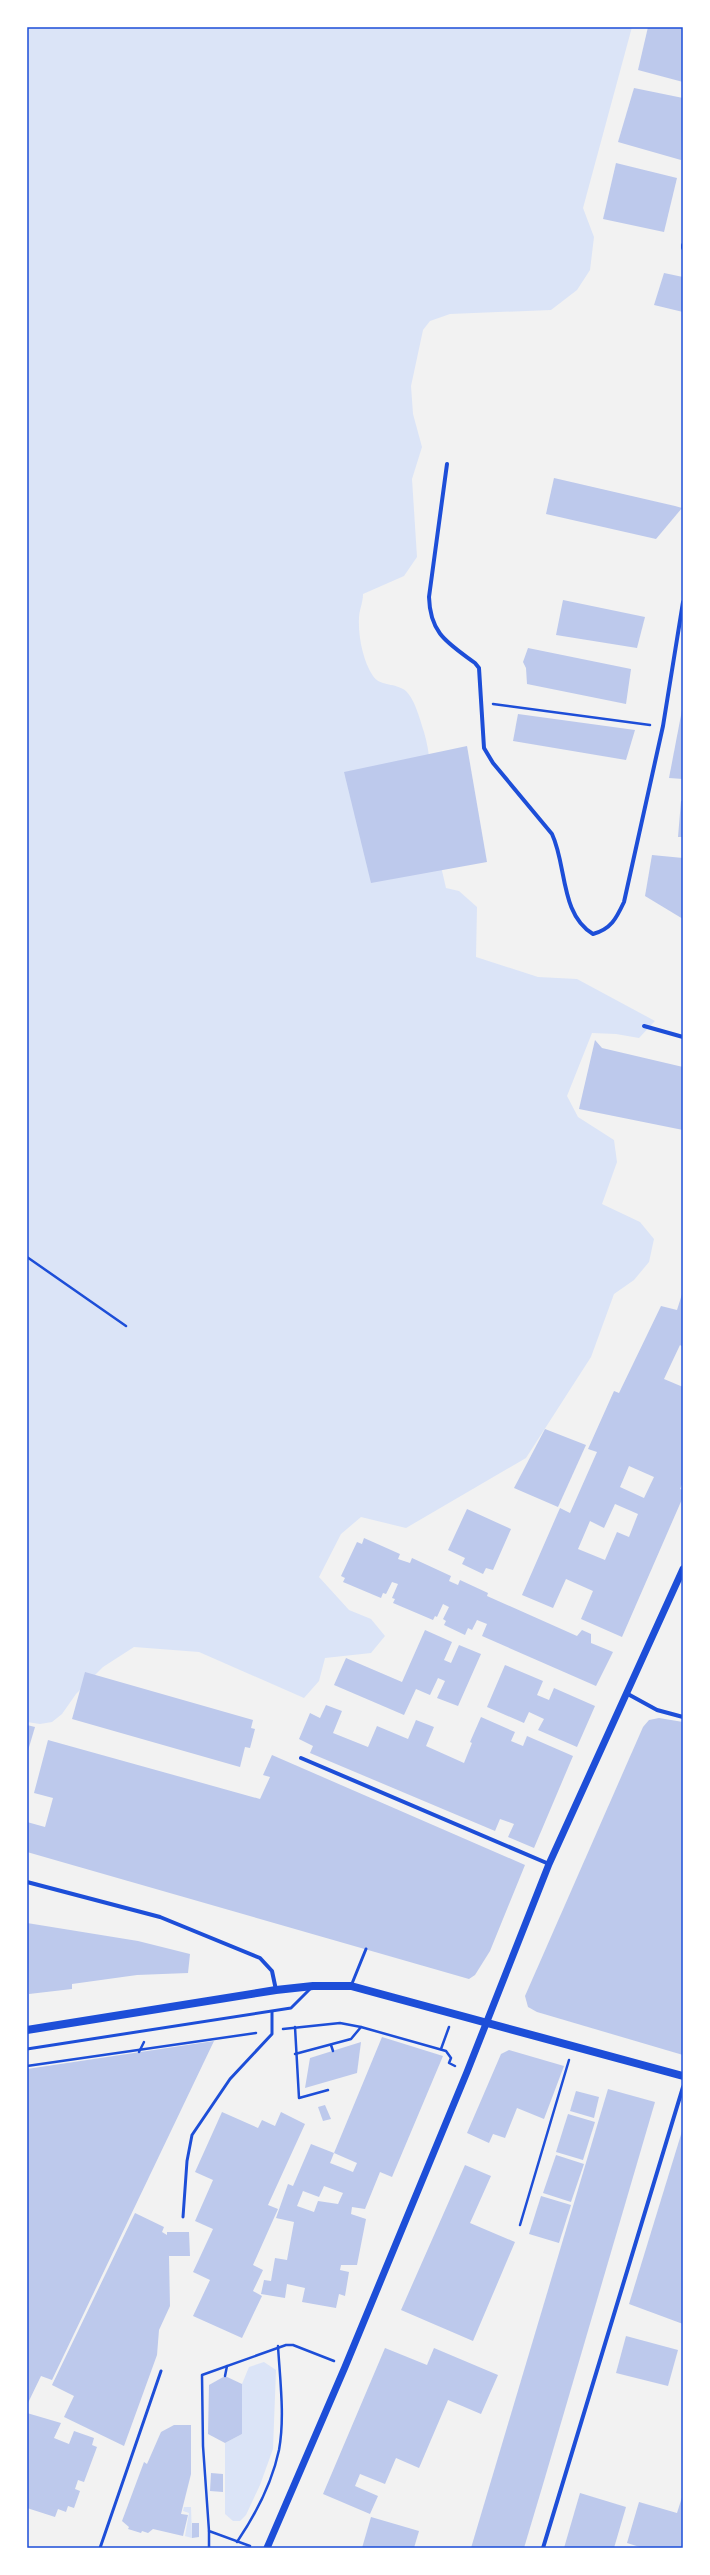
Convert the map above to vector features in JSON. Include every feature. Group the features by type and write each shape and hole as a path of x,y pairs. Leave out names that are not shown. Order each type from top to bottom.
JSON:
{"main road":[{"path":"27,2030 276,1990 314,1986 351,1986 683,2076"}],"street":[{"path":"447,464 429,597 430,612 434,626 441,636 475,663 479,668 482,703 481,734 484,748 493,763 552,834 558,847 570,908 584,929 593,934 605,931 615,921 624,902 663,726 683,602"},
{"path":"644,1026 683,1037"},
{"path":"267,2548 345,2367 549,1864 683,1569"},
{"path":"626,1693 652,1708 683,1717"},
{"path":"301,1758 549,1864"},
{"path":"27,1882 160,1917 260,1958 272,1971 276,1990"},
{"path":"543,2548 683,2087"}],"lane":[{"path":"351,1986 366,1949"},
{"path":"27,2049 291,2008 297,2004 314,1986"},
{"path":"183,2216 187,2161 192,2135 230,2079 272,2034 272,2012"},
{"path":"100,2548 161,2371"}],"path":[{"path":"482,703 663,726"},
{"path":"27,1257 126,1326"},
{"path":"441,2049 454,2013"},
{"path":"294,2027 299,2098 328,2090"},
{"path":"295,2054 331,2045 354,2037 361,2027"},
{"path":"331,2045 333,2051"},
{"path":"520,2225 572,2046"},
{"path":"210,2548 203,2446 202,2375 278,2346 294,2345 345,2367"},
{"path":"238,2542 255,2515 279,2450 281,2426 278,2346"},
{"path":"226,2376 227,2366"},
{"path":"209,2531 250,2546"}],"shaded area":[{"path":"27,27 632,27 583,208 594,237 590,270 577,290 551,310 450,314 430,321 423,330 411,386 413,414 422,447 412,479 417,557 404,576 363,594 359,615 359,625 360,640 369,670 379,681 399,687 407,692 413,702 424,732 431,770 434,834 438,854 446,888 459,891 477,907 476,957 538,977 577,979 655,1021 639,1038 616,1034 592,1033 567,1096 578,1117 614,1140 617,1162 602,1204 640,1222 654,1239 649,1262 634,1280 614,1294 591,1357 526,1458 406,1528 361,1517 341,1534 319,1577 349,1610 371,1619 385,1636 371,1653 325,1658 319,1681 304,1698 199,1652 134,1647 103,1667 76,1694 62,1714 52,1722 40,1724 27,1722"},
{"path":"264,2362 276,2370 273,2449 260,2485 246,2515 240,2521 233,2521 225,2514 225,2443 242,2434 242,2384 249,2367"},
{"path":"184,2507 191,2507 192,2538 185,2536 189,2513 183,2511"}],"building":[{"path":"648,27 683,27 683,82 638,70"},
{"path":"634,88 683,98 681,160 618,142"},
{"path":"616,163 677,178 664,232 603,219"},
{"path":"664,273 683,277 683,312 654,305"},
{"path":"554,478 682,508 656,539 546,514"},
{"path":"563,600 645,617 637,648 556,635"},
{"path":"528,648 631,669 626,704 527,684 526,668 523,662"},
{"path":"682,710 683,779 669,778"},
{"path":"518,714 635,730 626,760 513,741"},
{"path":"467,746 487,862 371,883 344,772"},
{"path":"681,801 683,801 683,837 678,837"},
{"path":"652,855 683,858 683,919 645,896"},
{"path":"595,1040 602,1048 683,1067 683,1130 579,1109"},
{"path":"683,1291 683,1347 680,1345 664,1379 683,1387 683,1482 680,1489 683,1490 683,1497 622,1637 581,1619 593,1591 566,1579 553,1608 522,1595 560,1508 570,1513 597,1452 588,1449 614,1391 619,1393 661,1306 677,1310","holes":["629,1466 654,1477 644,1498 620,1487","615,1504 638,1514 629,1537 617,1532 605,1560 578,1549 590,1521 604,1528"]},
{"path":"545,1429 586,1445 558,1507 514,1488"},
{"path":"467,1509 511,1529 493,1570 486,1568 483,1574 462,1564 465,1558 448,1550"},
{"path":"364,1538 400,1554 398,1559 410,1563 412,1558 451,1576 449,1581 458,1585 460,1580 488,1593 487,1596 577,1636 582,1630 591,1634 591,1643 613,1652 596,1686 482,1636 487,1624 477,1620 472,1630 468,1628 465,1635 444,1625 446,1621 443,1619 449,1607 443,1604 437,1617 435,1616 433,1620 393,1603 395,1599 392,1598 398,1584 392,1582 386,1594 383,1593 381,1598 343,1582 345,1578 341,1576 357,1542 362,1544"},
{"path":"425,1630 452,1642 444,1660 451,1663 459,1645 481,1654 458,1706 437,1698 445,1681 438,1678 430,1695 416,1689 404,1715 334,1685 346,1658 402,1682"},
{"path":"505,1665 543,1681 537,1695 549,1700 554,1688 595,1706 577,1747 538,1730 544,1719 529,1712 524,1723 487,1707"},
{"path":"85,1672 253,1720 251,1728 255,1729 250,1748 245,1747 240,1767 72,1719"},
{"path":"326,1705 342,1711 333,1733 368,1747 377,1726 408,1739 416,1720 434,1727 426,1746 464,1763 472,1743 470,1742 481,1717 515,1732 511,1741 523,1746 527,1736 573,1756 534,1848 508,1837 514,1824 500,1819 495,1831 310,1753 313,1746 299,1739 310,1713 320,1718"},
{"path":"659,1718 683,1722 683,2055 537,2012 528,2007 525,1996 643,1727 649,1720"},
{"path":"27,1725 35,1727 27,1754"},
{"path":"48,1740 260,1799 270,1777 263,1775 272,1755 525,1865 490,1951 475,1975 469,1979 27,1852 27,1822 45,1827 53,1798 34,1793"},
{"path":"27,1923 138,1941 190,1954 188,1973 137,1975 72,1984 72,1989 29,1994"},
{"path":"382,2037 443,2056 392,2177 380,2172 365,2209 352,2207 351,2214 366,2219 357,2265 341,2265 340,2270 349,2272 345,2296 339,2294 336,2308 302,2302 305,2288 287,2284 285,2298 261,2294 264,2280 271,2281 275,2258 287,2260 294,2222 276,2218 288,2184 293,2186 311,2144 334,2153","holes":["334,2153 357,2163 353,2172 330,2163","324,2186 343,2193 338,2204 318,2201 314,2212 297,2206 303,2191 319,2197"]},
{"path":"214,2041 52,2380 41,2376 27,2405 27,2069"},
{"path":"361,2042 357,2073 305,2088 310,2058"},
{"path":"509,2050 564,2066 544,2119 517,2108 505,2138 493,2134 489,2143 467,2133 501,2054"},
{"path":"608,2089 655,2102 544,2481 524,2548 471,2548"},
{"path":"576,2091 599,2097 594,2118 570,2111"},
{"path":"325,2105 331,2119 323,2121 318,2107"},
{"path":"222,2112 258,2128 262,2120 275,2126 281,2112 305,2124 268,2205 278,2209 253,2265 263,2270 253,2291 262,2296 242,2338 193,2316 210,2280 193,2272 213,2229 195,2221 213,2180 195,2172"},
{"path":"568,2114 595,2122 583,2160 556,2152"},
{"path":"683,2128 683,2324 629,2304"},
{"path":"556,2155 584,2164 571,2202 543,2193"},
{"path":"465,2165 491,2176 470,2223 515,2242 473,2341 401,2310"},
{"path":"541,2196 571,2205 559,2243 529,2234"},
{"path":"135,2213 164,2227 162,2232 167,2235 167,2232 189,2232 190,2256 169,2256 170,2306 159,2330 157,2355 124,2446 64,2417 74,2396 52,2385"},
{"path":"626,2336 678,2350 668,2386 616,2373"},
{"path":"385,2348 427,2365 434,2348 498,2375 481,2414 448,2400 419,2468 396,2458 385,2484 360,2474 355,2486 378,2496 370,2514 323,2494"},
{"path":"225,2376 242,2384 242,2434 225,2443 208,2434 209,2385"},
{"path":"27,2413 61,2423 54,2438 69,2444 74,2431 94,2438 92,2445 97,2447 84,2482 78,2480 75,2489 80,2491 74,2508 68,2506 66,2512 58,2509 55,2517 27,2508"},
{"path":"174,2425 191,2425 191,2474 181,2514 188,2515 183,2536 153,2529 148,2533 142,2531 141,2533 128,2529 129,2527 122,2521 144,2462 147,2464 161,2432"},
{"path":"211,2473 223,2474 223,2492 210,2491"},
{"path":"580,2493 626,2507 614,2548 564,2548"},
{"path":"683,2494 683,2548 643,2548 627,2543 639,2502 677,2513"},
{"path":"371,2517 419,2531 414,2548 362,2548"},
{"path":"192,2523 199,2523 199,2537 192,2538"}]}
